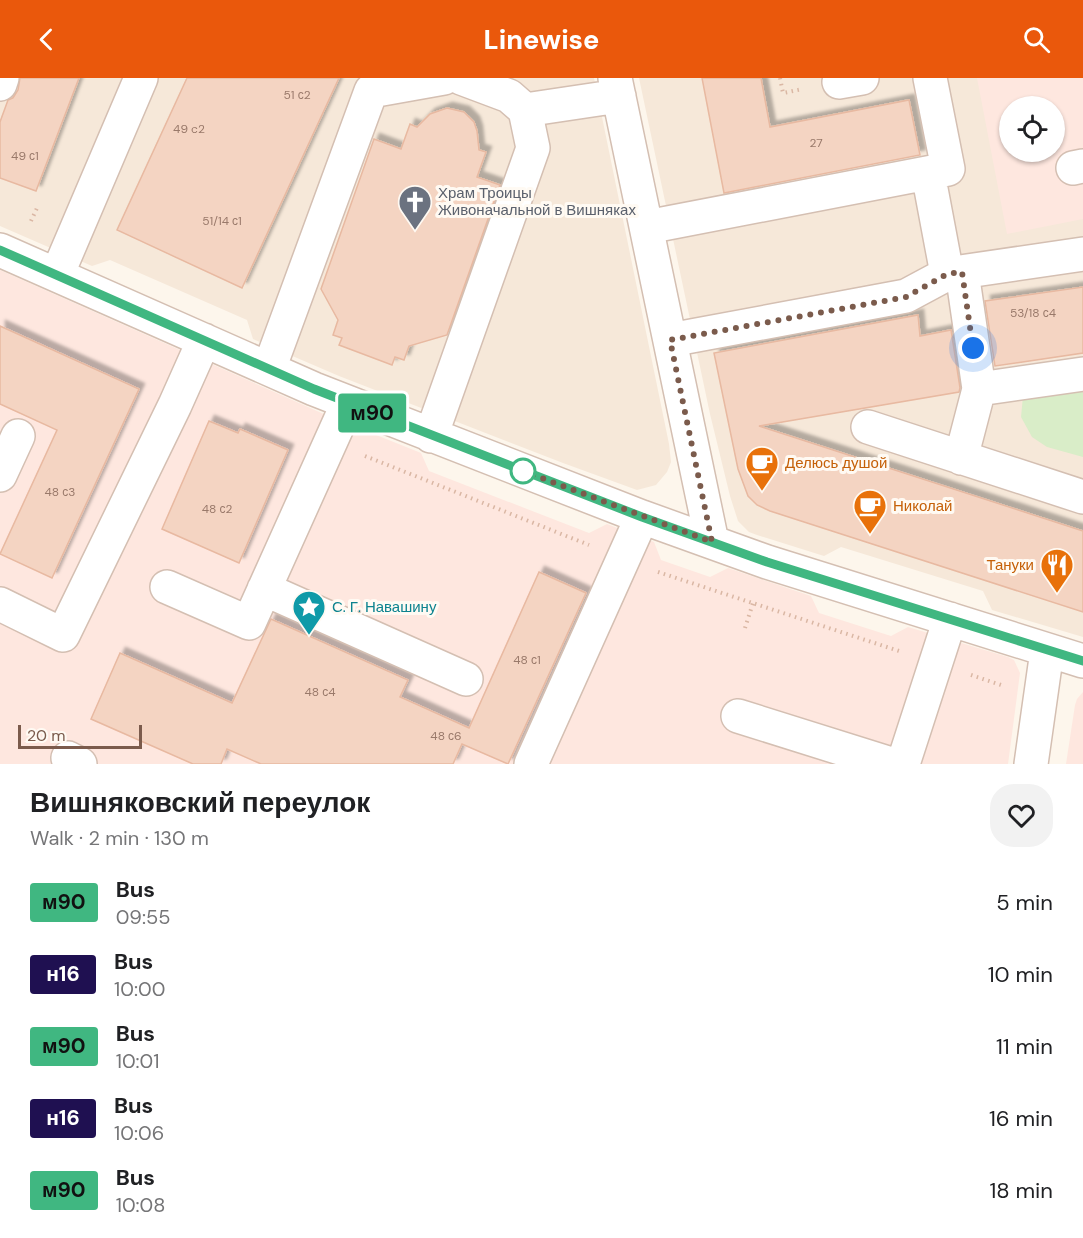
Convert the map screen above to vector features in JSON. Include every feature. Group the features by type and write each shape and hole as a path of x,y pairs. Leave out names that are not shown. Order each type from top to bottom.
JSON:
{"street":[{"path":"0,84 2,78"},
{"path":"57,275 141,78"},
{"path":"269,369 371,91 444,78"},
{"path":"431,436 533,148 525,110 509,96 461,78"},
{"path":"647,227 948,169 930,78"},
{"path":"525,110 617,87 712,542"},
{"path":"928,173 955,273 979,389 961,458"},
{"path":"0,250 348,403 642,517 767,562 1083,661"},
{"path":"670,340 906,297 955,273 1083,254"},
{"path":"0,604 63,635 170,416 204,340"},
{"path":"979,389 1083,374"},
{"path":"166,587 249,623 348,403"},
{"path":"868,427 1083,497"},
{"path":"0,475 18,436"},
{"path":"531,764 642,517"},
{"path":"264,589 466,679"},
{"path":"903,764 950,619"},
{"path":"1031,764 1047,651"},
{"path":"738,716 891,764"}],"path":[{"path":"745,628 755,597"}],"shaded area":[{"path":"0,78 594,78 669,444 671,462 667,472 656,485 637,490 563,463 339,376 253,339 247,320 110,260 92,266 0,226"},
{"path":"639,78 1083,78 1083,637 992,610 983,591 841,547 824,556 749,532 738,521 710,414"},
{"path":"977,78 1083,78 1083,219 1007,234"},
{"path":"0,270 326,415 421,453 429,471 589,533 607,524 654,542 661,560 710,577 728,568 811,596 819,613 891,636 908,627 1008,657 1014,660 1020,673 1008,764 0,764"},
{"path":"1083,692 1083,764 1066,764 1075,705"}],"green space":[{"path":"1083,389 1083,457 1047,447 1032,437 1021,417 1023,396"}],"building":[{"path":"20,78 79,78 36,191 0,178 0,122 8,100 13,98 18,90"},
{"path":"187,78 339,78 242,288 117,230"},
{"path":"702,78 761,78 770,127 909,100 920,155 724,193"},
{"name":"Храм Троицы Живоначальной в Вишняках","path":"447,108 464,112 474,122 479,150 486,152 477,177 500,185 447,335 409,346 404,360 395,357 392,365 339,345 342,338 333,335 338,320 321,289 374,139 401,149 410,124 417,127 430,114"},
{"path":"1083,287 1083,353 995,366 985,301"},
{"path":"918,315 920,336 951,330 959,392 759,426 1083,531 1083,612 770,511 757,505 748,496 738,469 714,353"},
{"path":"0,326 139,389 52,578 0,554 57,430 0,404"},
{"path":"209,421 238,433 240,429 288,450 239,563 162,529"},
{"path":"539,572 586,593 508,764 462,744 453,764 261,764 227,749 221,764 193,764 91,719 120,653 232,703 271,619 408,680 400,697 469,728"}],"bus line":[{"name":"м90","path":"0,250 381,417 642,517 767,562 1083,661"}],"place":[{"name":"Храм Троицы Живоначальной в Вишняках","path":"415,231"},
{"name":"Делюсь душой","path":"762,492"},
{"name":"Николай","path":"870,535"},
{"name":"Тануки","path":"1057,594"},
{"name":"С. Г. Навашину","path":"309,636"}],"route":[{"path":"523,471 712,542 670,340 906,297 947,274 962,272 973,348"}]}
